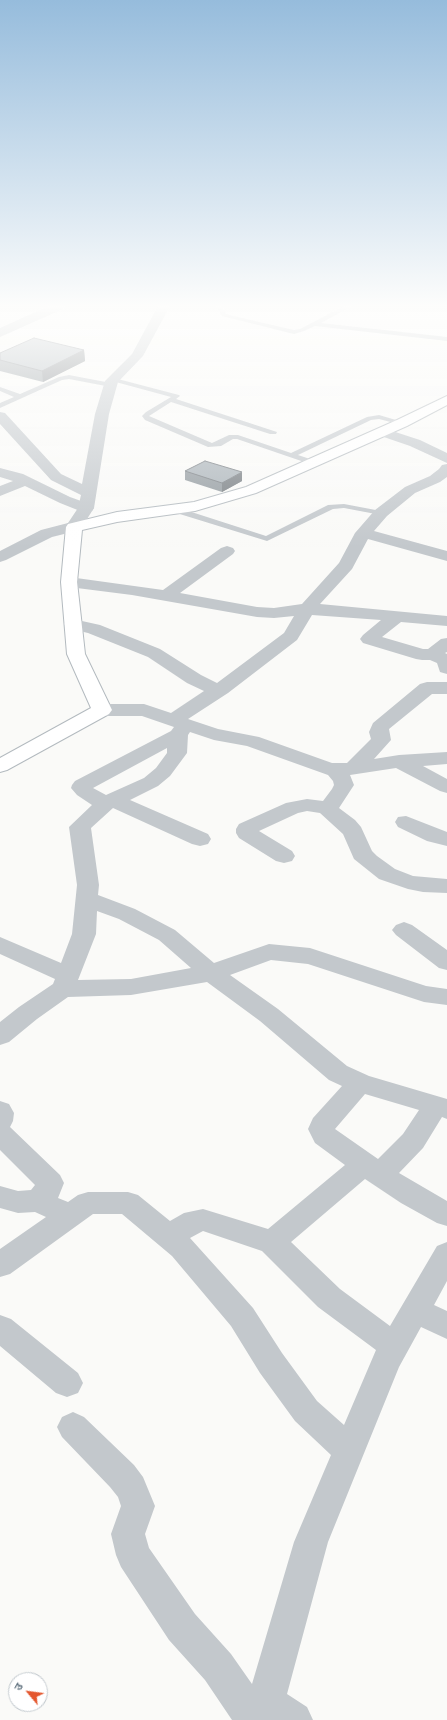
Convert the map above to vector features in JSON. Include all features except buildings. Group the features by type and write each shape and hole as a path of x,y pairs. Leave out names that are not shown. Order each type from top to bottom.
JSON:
{"main road":[{"path":"0,766 102,710 76,654 69,582 74,527 117,517 195,506 251,490 383,432 447,400"}],"street":[{"path":"0,557 47,532 74,527 87,501 102,414 111,386"},
{"path":"0,416 22,438 56,477 87,501"},
{"path":"383,432 415,443 447,459"},
{"path":"0,472 13,475 26,481 87,501"},
{"path":"200,839 108,802 84,791 81,788 82,785 179,726 218,691 291,636 307,609 346,565 363,533 381,513 410,490 443,477"},
{"path":"0,491 26,481"},
{"path":"363,533 447,556"},
{"path":"166,596 227,551"},
{"path":"447,559 444,562 447,564"},
{"path":"69,582 132,590 258,612 274,613 307,609 417,617 447,621"},
{"path":"396,616 369,639 422,655 440,648 447,668"},
{"path":"73,624 94,629 154,653 194,679 218,691"},
{"path":"328,808 342,790 344,785 344,769 381,740 380,727 424,690 431,688 447,688"},
{"path":"102,710 144,710 179,726 252,741 326,768 344,769 399,761 447,758"},
{"path":"0,1036 65,982 84,934 88,885 80,828 108,802 151,782 163,772 177,753 179,726"},
{"path":"399,761 447,787"},
{"path":"284,856 247,833 247,829 293,807 307,805 328,808 330,812 347,825 353,832 362,854 368,861 387,874 408,882 423,885 447,886"},
{"path":"406,822 436,836 447,839"},
{"path":"87,898 126,914 167,936 211,973 269,1015 338,1073 360,1083 441,1108 413,1141 272,1242"},
{"path":"404,930 447,962"},
{"path":"0,945 65,982 131,987 211,973 269,952 310,956 424,994 447,997"},
{"path":"360,1083 322,1125 321,1129 325,1136 372,1170 411,1195 447,1215"},
{"path":"0,1111 0,1121"},
{"path":"0,1133 50,1183 47,1191 38,1201"},
{"path":"0,1197 18,1202 38,1201 70,1216"},
{"path":"0,1265 88,1203 128,1203 182,1248 242,1317 271,1363 306,1411 349,1451"},
{"path":"168,1236 194,1221 203,1220 272,1242 329,1298 395,1346"},
{"path":"266,1715 311,1542 386,1362 447,1254"},
{"path":"416,1310 447,1326"},
{"path":"0,1328 67,1383"},
{"path":"73,1427 122,1476 131,1488 138,1506 128,1534 133,1554 182,1627 218,1667 266,1715"}],"lane":[{"path":"0,406 45,386"},
{"path":"128,386 177,396 145,416 211,445 218,444 232,437 238,437 313,463"},
{"path":"0,389 21,397"},
{"path":"171,400 272,432"},
{"path":"291,456 369,418 379,417 402,423"},
{"path":"173,509 267,539 331,507 344,506 381,513"}]}
